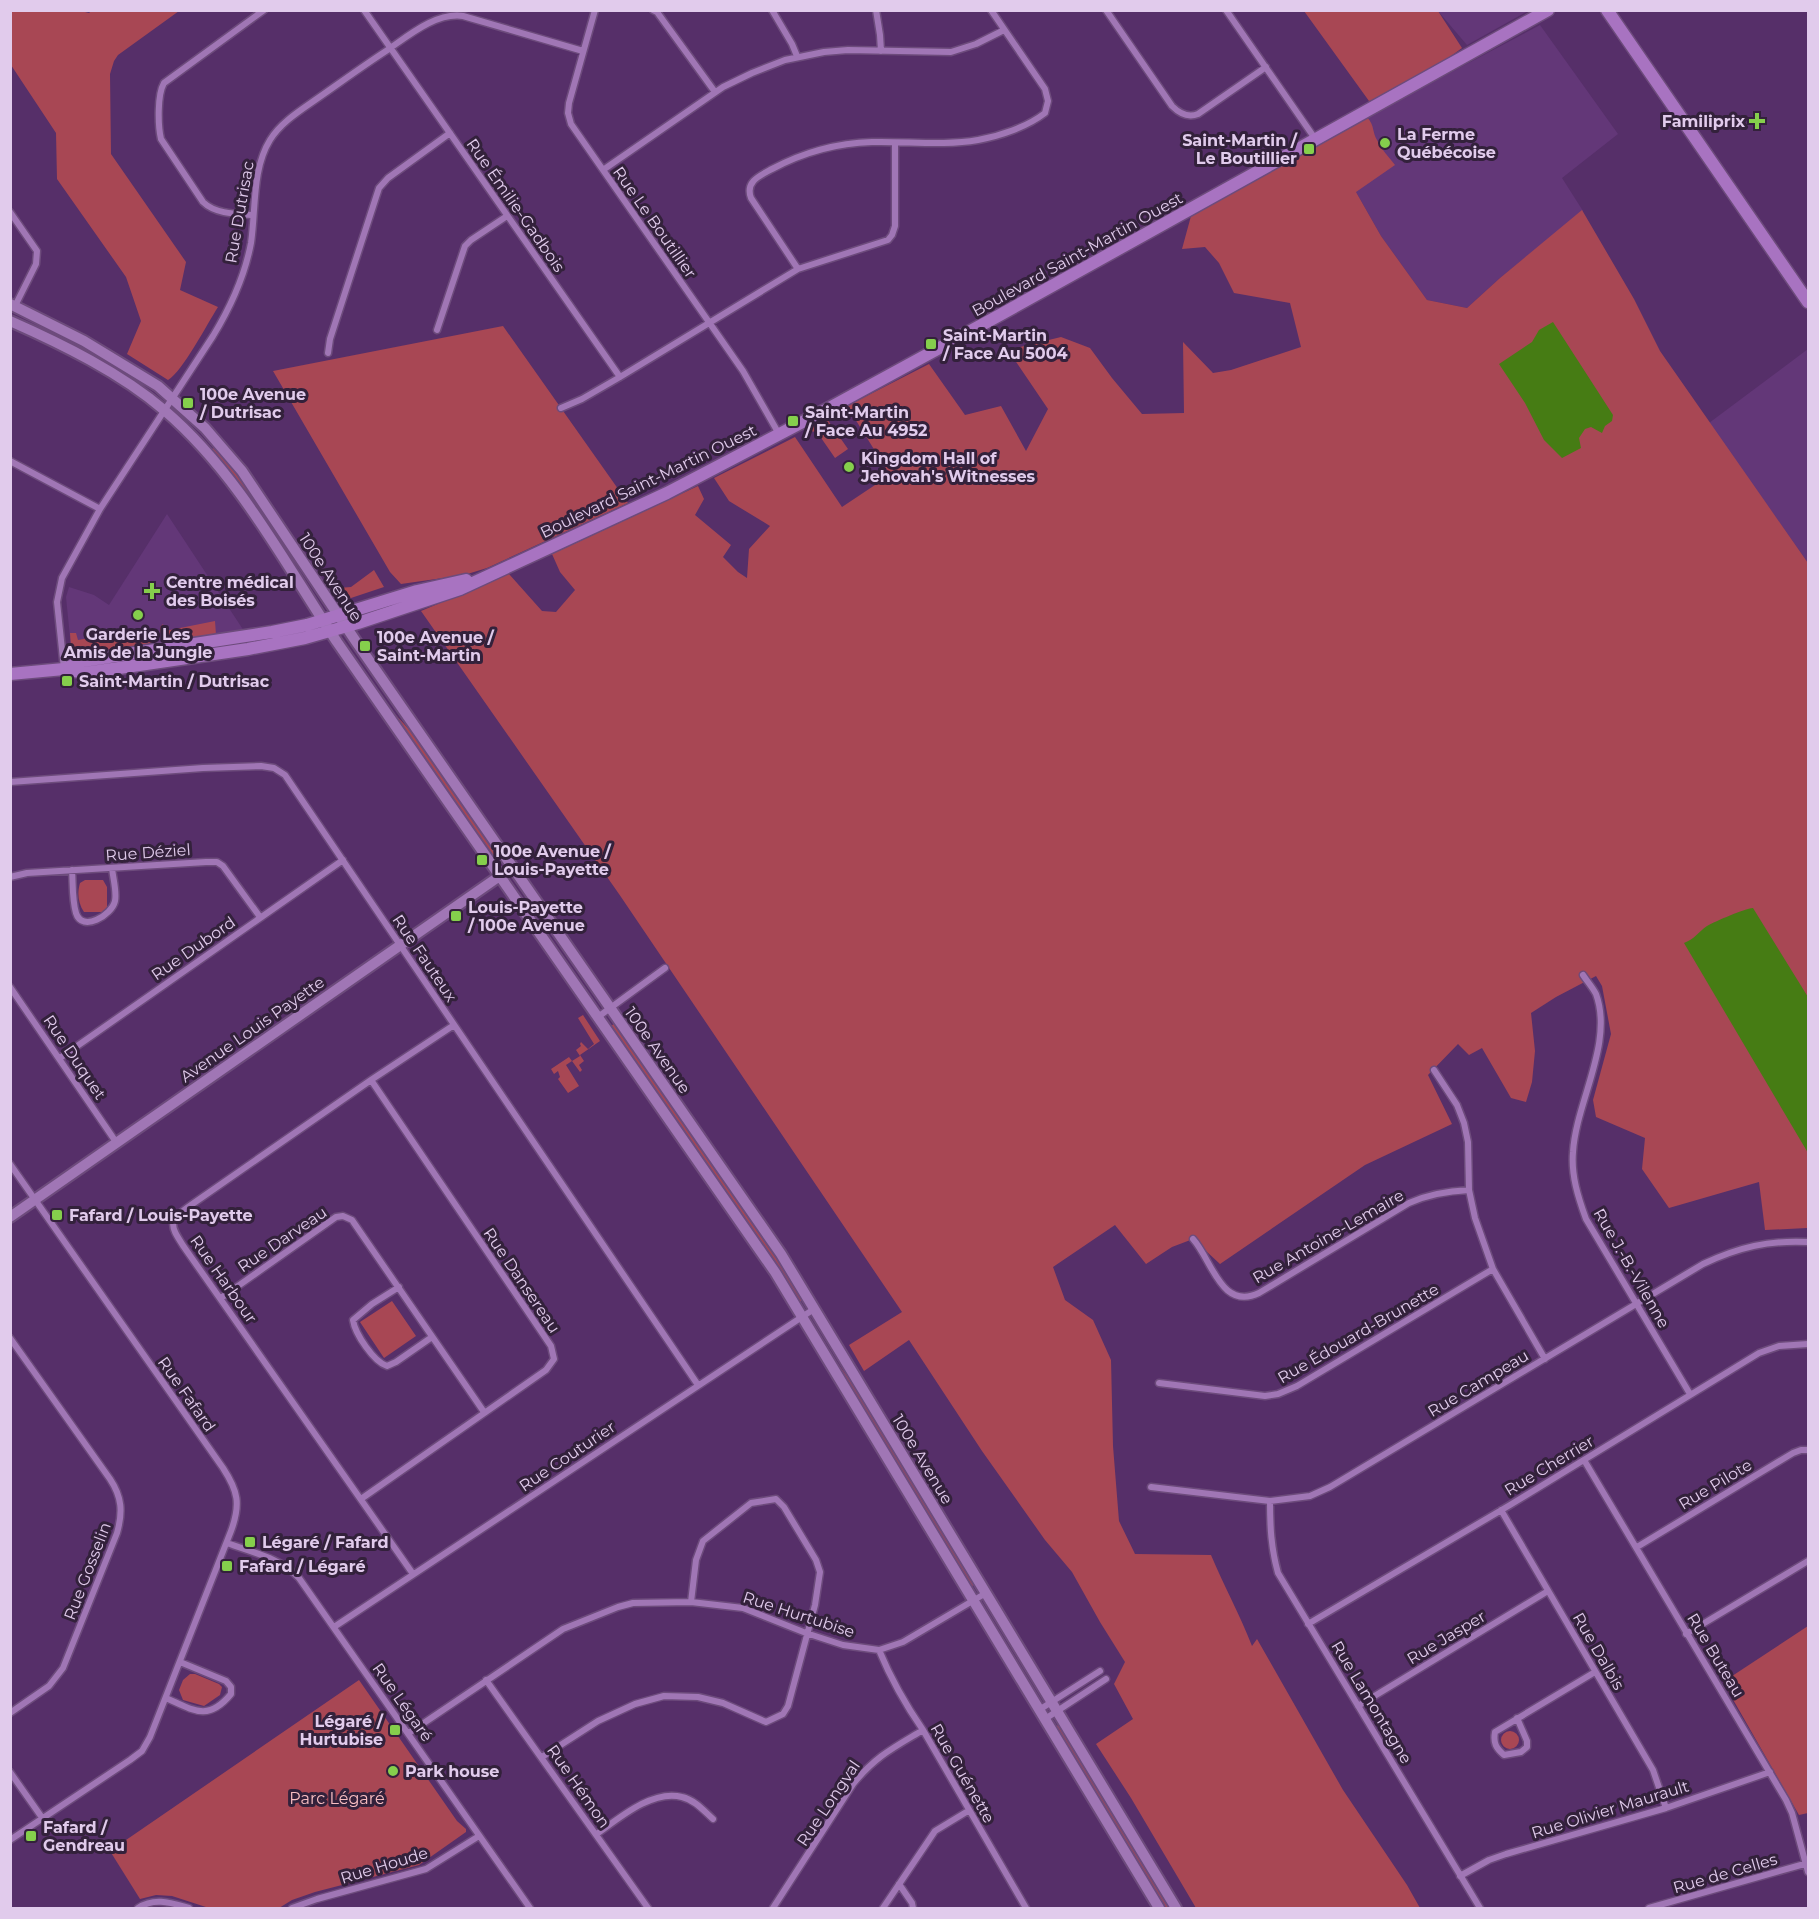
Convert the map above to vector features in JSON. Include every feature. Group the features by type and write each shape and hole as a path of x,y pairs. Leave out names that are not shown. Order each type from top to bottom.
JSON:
{"main road":[{"name":"Boulevard Saint-Martin Ouest","path":"10,674 64,669 85,673 266,646 326,626 346,627 450,592 667,493 780,435 980,327 1548,10"},
{"path":"1607,10 1805,288 1809,302"},
{"name":"Boulevard Saint-Martin Ouest","path":"326,626 339,615 417,591 485,576"}],"street":[{"path":"254,215 218,211 209,208 204,202 161,139 159,132 160,93 164,83 264,10"},
{"name":"Rue Émilie-Gadbois","path":"364,10 620,377"},
{"name":"Rue Le Boutillier","path":"595,10 569,103 568,113 573,127 749,380 780,435"},
{"path":"653,10 657,12 715,92"},
{"path":"772,10 797,56"},
{"path":"876,10 881,51"},
{"path":"798,269 751,198 749,188 752,181 791,159 811,152 852,144 977,140 1025,125 1045,113 1048,101 1045,89 991,10"},
{"path":"1106,10 1172,106 1184,114 1191,116 1198,114 1266,67"},
{"path":"1226,10 1316,140"},
{"name":"Rue Dutrisac","path":"64,669 57,611 58,590 71,561 100,509 220,326 236,290 250,243 260,165 274,134 292,117 378,55 438,18 454,15 583,51"},
{"path":"603,170 715,92 752,73 797,56 841,51 938,52 959,50 1004,30"},
{"path":"328,352 330,339 379,188 388,178 450,134"},
{"path":"561,408 574,404 798,269 890,238 895,226 895,143"},
{"path":"10,212 38,251 34,268 13,305"},
{"path":"437,330 465,246 507,216"},
{"name":"100e Avenue","path":"13,305 96,347 138,373 172,398 205,428 242,471 346,627 765,1230 1176,1908"},
{"name":"100e Avenue","path":"10,321 111,373 165,411 199,444 229,479 326,626 758,1247 802,1316 1158,1908"},
{"path":"10,461 100,509"},
{"name":"Rue Fauteux","path":"10,782 261,766 274,768 285,775 698,1385"},
{"name":"Rue Dubord","path":"60,1058 343,860"},
{"name":"Rue Déziel","path":"10,877 27,873 217,862 227,871 260,917"},
{"name":"Avenue Louis Payette","path":"10,1217 512,867"},
{"path":"72,870 76,913 81,920 89,922 101,918 112,908 115,900 112,868"},
{"path":"598,1017 665,968"},
{"name":"Rue J.-B.-Vilenne","path":"1582,975 1595,993 1600,1040 1576,1130 1573,1174 1578,1196 1586,1219 1690,1394"},
{"name":"Rue Duquet","path":"10,987 116,1142"},
{"name":"Rue Harbour","path":"413,1574 173,1230 174,1220 191,1205 454,1025"},
{"path":"1434,1070 1464,1123 1468,1142 1469,1190 1475,1218 1493,1269 1545,1359"},
{"name":"Rue Dansereau","path":"361,1499 546,1370 552,1362 553,1352 371,1080"},
{"name":"Rue Fafard","path":"10,1164 230,1478 238,1506 227,1543 147,1744 136,1756 10,1840"},
{"name":"Rue Antoine-Lemaire","path":"1193,1239 1228,1292 1248,1297 1259,1293 1409,1203 1444,1191 1469,1190"},
{"name":"Rue Darveau","path":"221,1298 336,1217 343,1216 352,1220 484,1412"},
{"name":"Rue Campeau","path":"1151,1487 1270,1501 1310,1496 1330,1487 1703,1264 1726,1253 1752,1245 1782,1241 1809,1242"},
{"name":"Rue Édouard-Brunette","path":"1159,1383 1265,1396 1278,1394 1297,1386 1493,1269"},
{"path":"399,1287 372,1304 353,1320 354,1328 359,1336 379,1364 387,1366 432,1337"},
{"name":"Rue Couturier","path":"334,1627 814,1309"},
{"name":"Rue Gosselin","path":"10,1713 49,1686 63,1668 117,1533 122,1509 120,1497 113,1484 12,1341"},
{"name":"Rue Cherrier","path":"1308,1624 1759,1353 1779,1346 1809,1344"},
{"name":"Rue Pilote","path":"1637,1547 1793,1453 1809,1450"},
{"name":"Rue Buteau","path":"1584,1460 1786,1800 1809,1872"},
{"path":"542,1757 598,1721 635,1704 664,1696 699,1697 723,1703 766,1722 783,1714 788,1706 815,1605 820,1572 816,1560 800,1533 784,1507 776,1499 751,1503 703,1541 696,1560 691,1602"},
{"name":"Rue Lamontagne","path":"1270,1501 1272,1554 1278,1573 1480,1908"},
{"name":"Rue Dalbis","path":"1501,1510 1653,1770 1666,1808"},
{"name":"Rue Légaré","path":"227,1543 280,1563 290,1569 302,1582 530,1908"},
{"path":"1686,1634 1809,1561"},
{"name":"Rue Jasper","path":"1358,1706 1548,1591"},
{"name":"Rue Hurtubise","path":"409,1733 563,1629 618,1606 633,1603 691,1602 742,1608 843,1645 879,1650 903,1642 986,1593"},
{"name":"Rue Guénette","path":"879,1650 901,1697 923,1730 1026,1908"},
{"path":"166,1698 202,1713 210,1710 231,1694 230,1684 223,1679 180,1662"},
{"path":"1042,1714 1100,1671"},
{"path":"1517,1718 1527,1741 1527,1747 1521,1752 1504,1755 1497,1749 1494,1740 1495,1732 1517,1718 1595,1672"},
{"path":"1042,1714 1106,1679"},
{"name":"Rue Hémon","path":"486,1680 648,1908"},
{"name":"Rue Longval","path":"773,1908 866,1769 882,1754 923,1730"},
{"path":"10,1772 43,1819"},
{"name":"Rue Olivier Maurault","path":"1460,1876 1489,1860 1506,1854 1666,1808 1770,1772"},
{"path":"597,1834 635,1807 663,1797 688,1799 713,1820"},
{"path":"884,1908 935,1831 968,1810"},
{"name":"Rue Houde","path":"292,1908 426,1869 479,1836"},
{"name":"Rue de Celles","path":"1649,1908 1807,1863"},
{"path":"899,1884 913,1908"},
{"path":"138,1908 164,1901 189,1908"}],"shaded area":[{"path":"1438,11 1528,11 1467,45"},
{"path":"1540,25 1618,134 1562,178 1583,211 1500,278 1467,308 1427,300 1381,236 1327,141 1367,117"},
{"path":"1553,322 1613,415 1612,421 1605,426 1602,433 1591,427 1585,429 1579,438 1581,448 1562,458 1544,440 1525,403 1499,364 1532,342 1539,330"},
{"path":"1808,349 1808,563 1709,423"},
{"path":"167,514 244,631 85,653 75,652 71,647 66,597 69,587 94,595 109,605"},
{"path":"1753,908 1808,997 1808,1153 1684,943 1711,924"}],"green space":[{"path":"92,10 179,11 118,55 110,74 111,154 186,262 180,290 218,307 188,357 168,380 127,354 141,321 126,277 57,179 56,133 11,65 11,11 89,13"},
{"path":"1304,11 1438,11 1462,48 1447,59 1369,101"},
{"path":"1367,117 1375,137 1395,165 1356,192 1381,236 1427,300 1467,308 1582,210 1634,299 1660,351 1808,563 1807,1228 1765,1230 1759,1182 1669,1208 1642,1169 1645,1138 1596,1117 1593,1100 1611,1034 1602,986 1596,976 1531,1013 1535,1051 1532,1082 1526,1102 1511,1098 1482,1048 1469,1055 1458,1044 1428,1075 1452,1124 1365,1165 1220,1264 1193,1239 1172,1247 1146,1264 1115,1225 1053,1267 1065,1300 1093,1320 1111,1360 1113,1446 1119,1521 1135,1554 1211,1555 1252,1646 1257,1639 1343,1790 1420,1908 1196,1908 1096,1744 1133,1719 1114,1684 1125,1662 1072,1572 1045,1540 982,1451 909,1340 864,1371 849,1345 902,1312 619,894 421,611 509,574 542,611 556,612 575,590 560,572 552,554 698,486 704,499 695,515 731,545 723,557 747,578 749,549 770,526 729,501 714,478 795,437 842,507 890,475 847,406 929,364 965,415 1001,406 1026,451 1048,409 1008,350 1061,337 1090,348 1142,414 1184,413 1183,342 1213,373 1231,370 1301,347 1290,303 1234,293 1219,263 1205,247 1182,249 1191,216"},
{"path":"503,326 628,503 487,568 464,575 401,584 390,572 273,371"},
{"path":"827,419 848,449 835,458 817,432 808,429"},
{"path":"213,448 236,470 276,529 274,530 255,509 211,451"},
{"path":"374,570 384,587 348,599 338,588 351,587"},
{"path":"215,621 216,635 162,642 160,627 163,624 165,631"},
{"path":"70,633 76,633 78,640 110,634 122,642 126,636 145,634 151,636 152,644 77,654 71,647"},
{"path":"391,711 418,739 496,853 492,856"},
{"path":"85,880 103,880 107,887 107,908 102,912 84,912 82,909 79,902 79,890 80,883"},
{"path":"583,1015 600,1041 580,1055 584,1061 579,1065 582,1070 580,1072 572,1061 580,1056 576,1050 581,1046 581,1042 588,1049 594,1044 578,1018"},
{"path":"615,1023 769,1244 803,1300 798,1303 617,1037 611,1026"},
{"path":"569,1057 572,1061 566,1065 579,1086 568,1093 558,1079 560,1077 558,1071 554,1074 551,1069"},
{"path":"392,1301 416,1336 384,1358 360,1322"},
{"path":"835,1360 860,1393 976,1584 970,1587 833,1361"},
{"path":"1808,1626 1808,1813 1799,1815 1723,1682"},
{"path":"190,1674 219,1684 222,1687 220,1695 204,1706 183,1700 179,1690 183,1680"},
{"name":"Parc Légaré","path":"359,1680 466,1832 419,1865 315,1892 292,1900 279,1908 209,1908 172,1896 156,1895 140,1899 110,1851"},
{"path":"1060,1724 1171,1908 1164,1908 1055,1727"},
{"path":"1510,1731 1516,1734 1519,1740 1516,1746 1510,1749 1504,1746 1501,1740 1504,1734"}],"place":[{"name":"Familiprix","path":"1757,121"},
{"name":"La Ferme Québécoise","path":"1385,143"},
{"name":"Saint-Martin / Le Boutillier","path":"1309,149"},
{"name":"Saint-Martin / Face Au 5004","path":"931,344"},
{"name":"100e Avenue / Dutrisac","path":"188,403"},
{"name":"Saint-Martin / Face Au 4952","path":"793,421"},
{"name":"Kingdom Hall of Jehovah's Witnesses","path":"849,467"},
{"name":"Centre médical des Boisés","path":"152,591"},
{"name":"Garderie Les Amis de la Jungle","path":"138,615"},
{"name":"100e Avenue / Saint-Martin","path":"365,646"},
{"name":"Saint-Martin / Dutrisac","path":"67,681"},
{"name":"100e Avenue / Louis-Payette","path":"482,860"},
{"name":"Louis-Payette / 100e Avenue","path":"456,916"},
{"name":"Fafard / Louis-Payette","path":"57,1215"},
{"name":"Légaré / Fafard","path":"250,1542"},
{"name":"Fafard / Légaré","path":"227,1566"},
{"name":"Légaré / Hurtubise","path":"395,1730"},
{"name":"Park house","path":"393,1771"},
{"name":"Fafard / Gendreau","path":"31,1836"}]}
